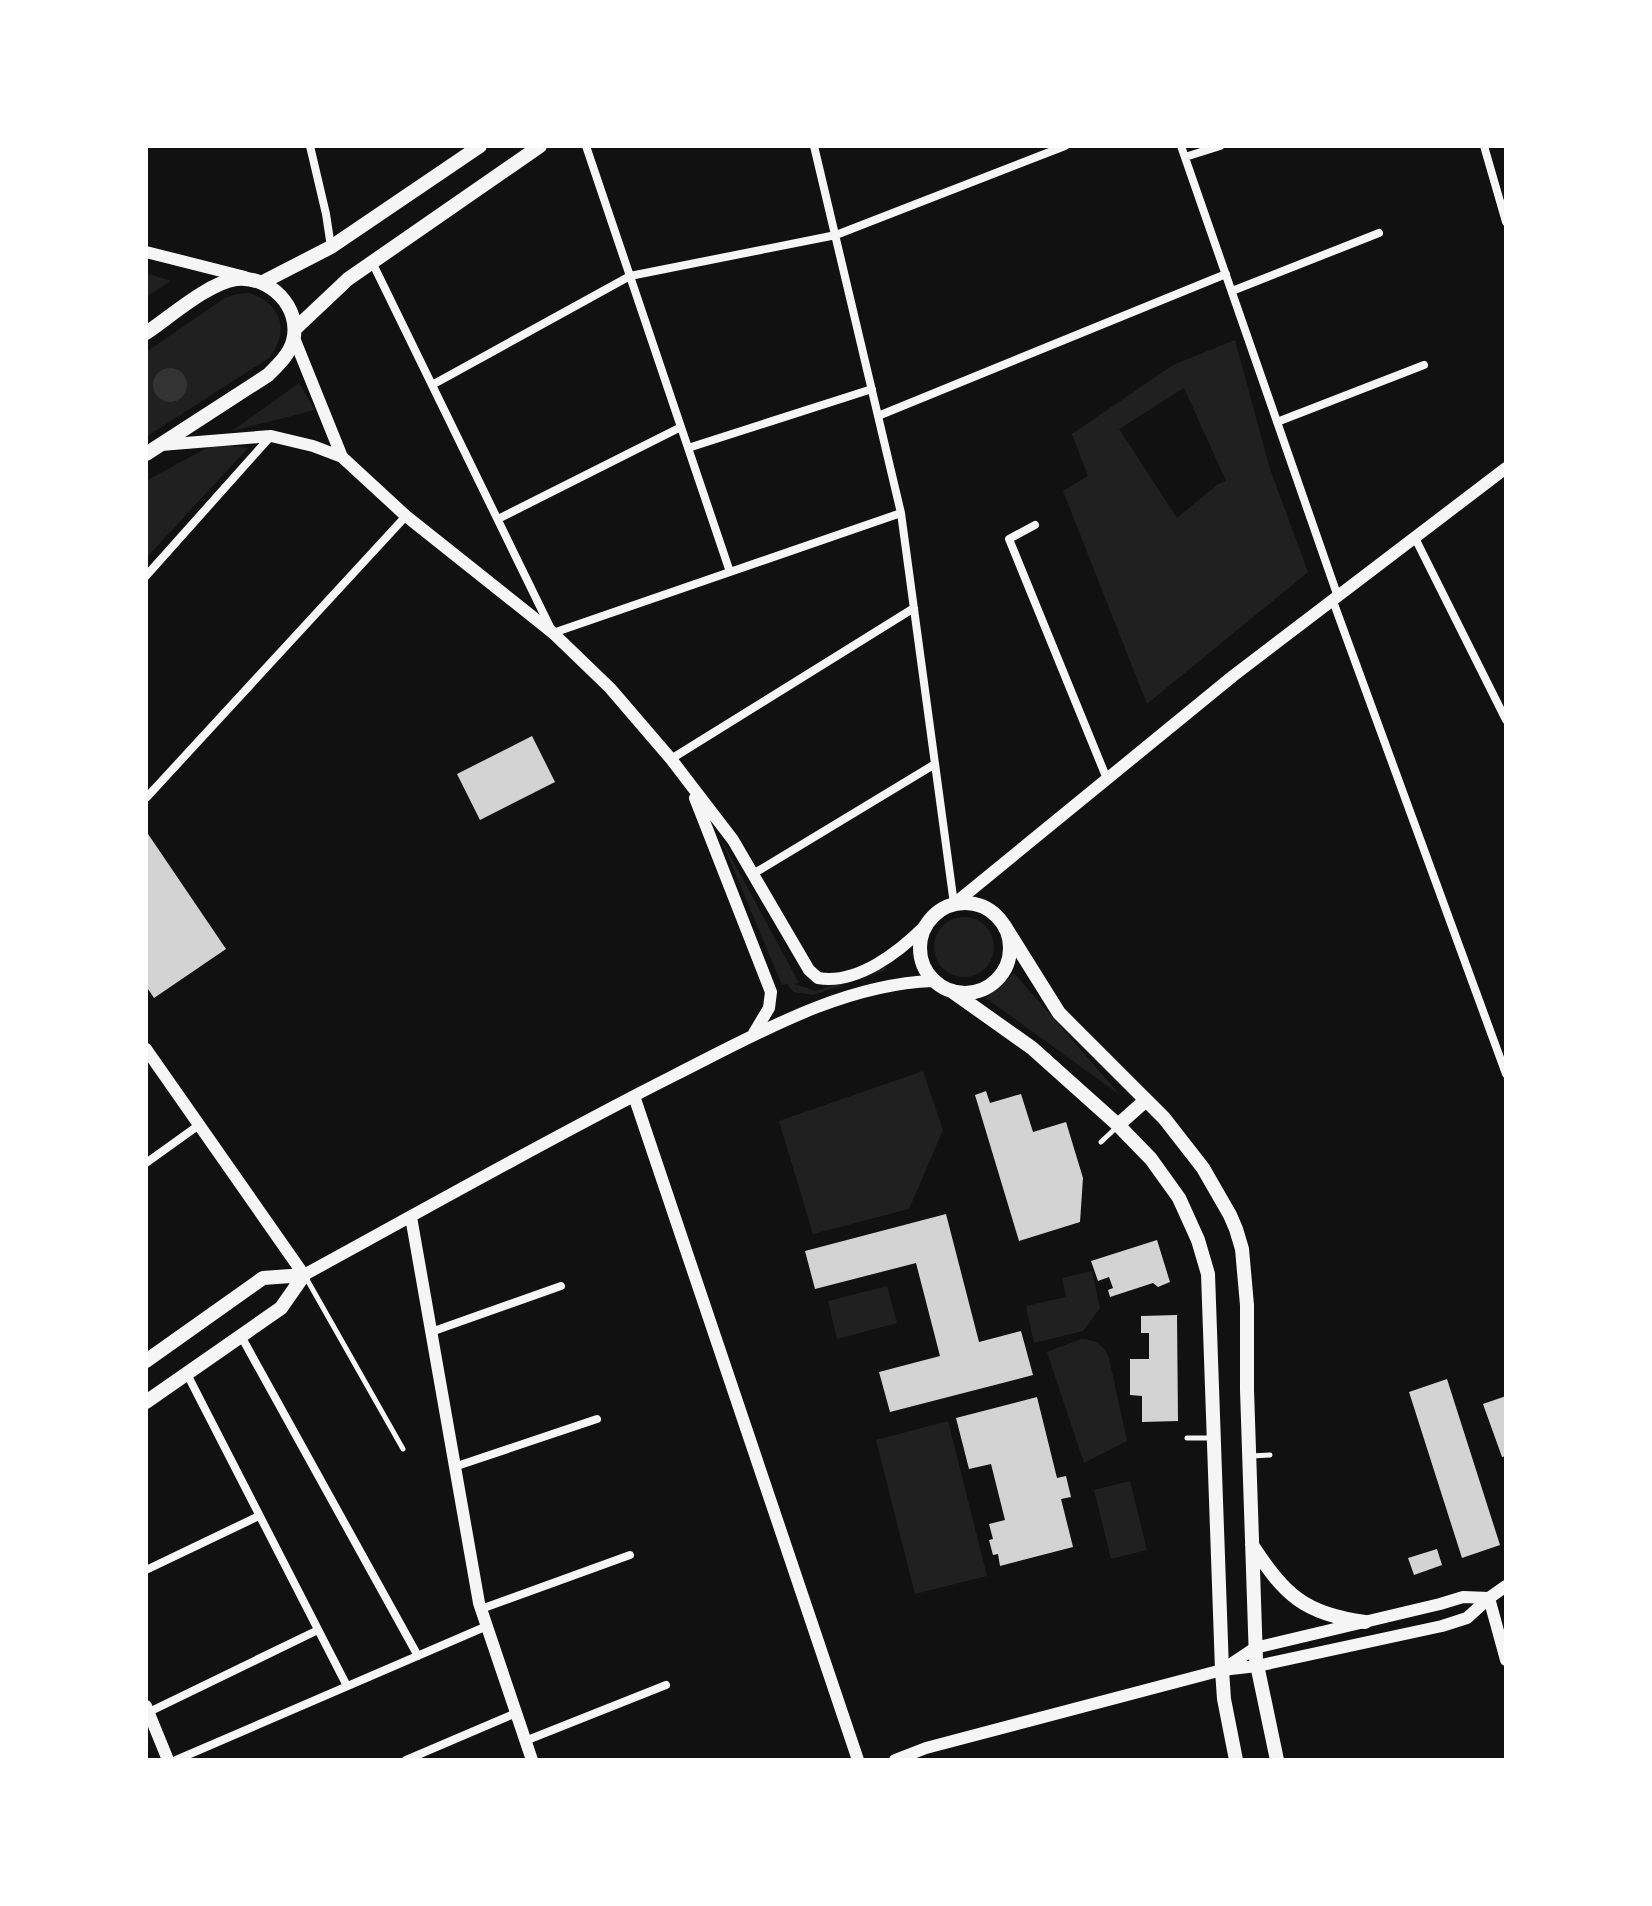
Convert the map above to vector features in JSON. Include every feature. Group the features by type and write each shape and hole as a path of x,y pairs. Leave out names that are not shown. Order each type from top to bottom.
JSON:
{"main road":[{"path":"146,333 213,287 232,280 256,280 331,247 480,146"},
{"path":"294,333 348,279 540,146"},
{"path":"146,454 268,375 290,350 294,333 289,308 279,293 256,280"},
{"path":"1004,925 1010,947 1004,970 988,987 965,994 953,992 942,988 925,972 919,949 925,926 937,912 954,904 977,904 997,915 1004,925 1059,1013 1164,1118 1203,1168 1236,1229 1242,1249 1247,1305 1256,1658 1277,1760"},
{"path":"953,992 1032,1048 1118,1125 1151,1159 1179,1198 1198,1240 1208,1274 1224,1699 1236,1760"},
{"path":"1118,1125 1146,1100"},
{"path":"146,1402 281,1308 304,1275"},
{"path":"146,1361 263,1278 304,1275"},
{"path":"1252,1545 1279,1583 1304,1604 1329,1616 1365,1622"}],"street":[{"path":"310,146 331,247"},
{"path":"586,146 730,572"},
{"path":"814,146 901,513 954,904"},
{"path":"432,385 630,276 836,235 1065,146"},
{"path":"1181,146 1336,599 1506,1074"},
{"path":"1185,157 1220,146"},
{"path":"1484,146 1502,191 1506,222"},
{"path":"1232,291 1379,233"},
{"path":"146,252 256,280"},
{"path":"372,262 553,633"},
{"path":"878,416 1226,274"},
{"path":"294,333 342,457"},
{"path":"1277,422 1424,365"},
{"path":"688,448 872,389"},
{"path":"498,519 681,427"},
{"path":"159,445 271,436 342,457 406,516 553,633 610,688 671,759 733,840 809,970 818,978 839,979 883,961 905,947 925,926"},
{"path":"146,576 271,436"},
{"path":"954,904 1233,676 1506,468"},
{"path":"553,633 901,513"},
{"path":"147,797 406,516"},
{"path":"1035,525 1009,539 1107,779"},
{"path":"1415,538 1506,720"},
{"path":"671,759 914,608"},
{"path":"753,874 935,764"},
{"path":"689,782 771,992 769,1008 753,1036"},
{"path":"146,1049 304,1275 634,1096 753,1036 834,1001 888,985 933,981"},
{"path":"634,1096 858,1760"},
{"path":"146,1163 199,1125"},
{"path":"411,1217 481,1609 532,1760"},
{"path":"431,1332 561,1286"},
{"path":"241,1336 418,1656"},
{"path":"187,1374 347,1686"},
{"path":"454,1467 597,1419"},
{"path":"146,1570 259,1516"},
{"path":"481,1609 630,1555"},
{"path":"1222,1670 1256,1658 1442,1626 1467,1618 1506,1586"},
{"path":"895,1760 926,1748 1222,1670 1365,1622 1463,1597 1489,1598"},
{"path":"1489,1598 1502,1626 1506,1660"},
{"path":"176,1760 487,1626"},
{"path":"168,1760 147,1709 318,1630"},
{"path":"525,1741 666,1685"},
{"path":"406,1760 516,1713"}],"lane":[{"path":"1101,1142 1118,1125"},
{"path":"304,1275 403,1449"},
{"path":"1187,1438 1213,1438"},
{"path":"1249,1456 1270,1455"}],"shaded area":[{"path":"146,273 171,281 146,297"},
{"path":"249,293 269,304 279,320 279,338 269,358 146,437 146,352 225,298"},
{"path":"1235,340 1270,469 1308,572 1147,704 1063,491 1088,476 1072,434 1173,365","holes":["1184,388 1226,481 1218,484 1177,518 1119,429"]},
{"path":"170,368 182,373 187,385 182,397 170,402 158,397 153,385 158,373"},
{"path":"299,383 315,410 232,431"},
{"path":"214,444 248,448 146,558 146,481"},
{"path":"720,837 799,983 794,984 816,991 885,966 886,970 813,995 794,992 789,984 782,985"},
{"path":"964,917 975,919 985,926 992,936 992,958 985,968 975,975 964,977 953,975 943,968 936,958 934,947 936,936 943,926 953,919"},
{"path":"1014,973 1120,1095 986,998"},
{"path":"923,1071 943,1130 909,1209 813,1234 779,1121"},
{"path":"1092,1271 1100,1308 1083,1331 1034,1343 1026,1306 1066,1297 1062,1278"},
{"path":"887,1286 897,1323 837,1339 828,1301"},
{"path":"1081,1339 1098,1344 1109,1358 1127,1441 1084,1463 1047,1352"},
{"path":"948,1421 987,1576 915,1594 876,1440"},
{"path":"1130,1481 1147,1550 1111,1559 1094,1490"}],"building":[{"path":"532,736 555,782 480,820 457,774"},
{"path":"146,831 226,949 154,998 146,986"},
{"path":"986,1091 990,1103 1021,1094 1033,1132 1066,1122 1083,1178 1080,1222 1019,1241 975,1095"},
{"path":"946,1214 979,1342 1021,1331 1033,1375 890,1412 879,1372 940,1356 916,1263 815,1289 805,1251"},
{"path":"1157,1240 1170,1282 1158,1287 1153,1283 1110,1297 1108,1290 1113,1288 1109,1277 1098,1281 1091,1261"},
{"path":"1177,1315 1178,1421 1142,1422 1142,1396 1130,1395 1130,1359 1149,1359 1149,1333 1141,1333 1141,1316"},
{"path":"1447,1379 1500,1545 1462,1558 1409,1392"},
{"path":"1506,1396 1506,1456 1502,1457 1483,1404"},
{"path":"1037,1397 1057,1478 1066,1476 1071,1497 1061,1499 1073,1547 1000,1566 998,1554 993,1555 989,1540 993,1539 989,1524 1005,1520 991,1464 969,1469 956,1418"},
{"path":"1437,1549 1442,1565 1414,1575 1408,1558"}]}
